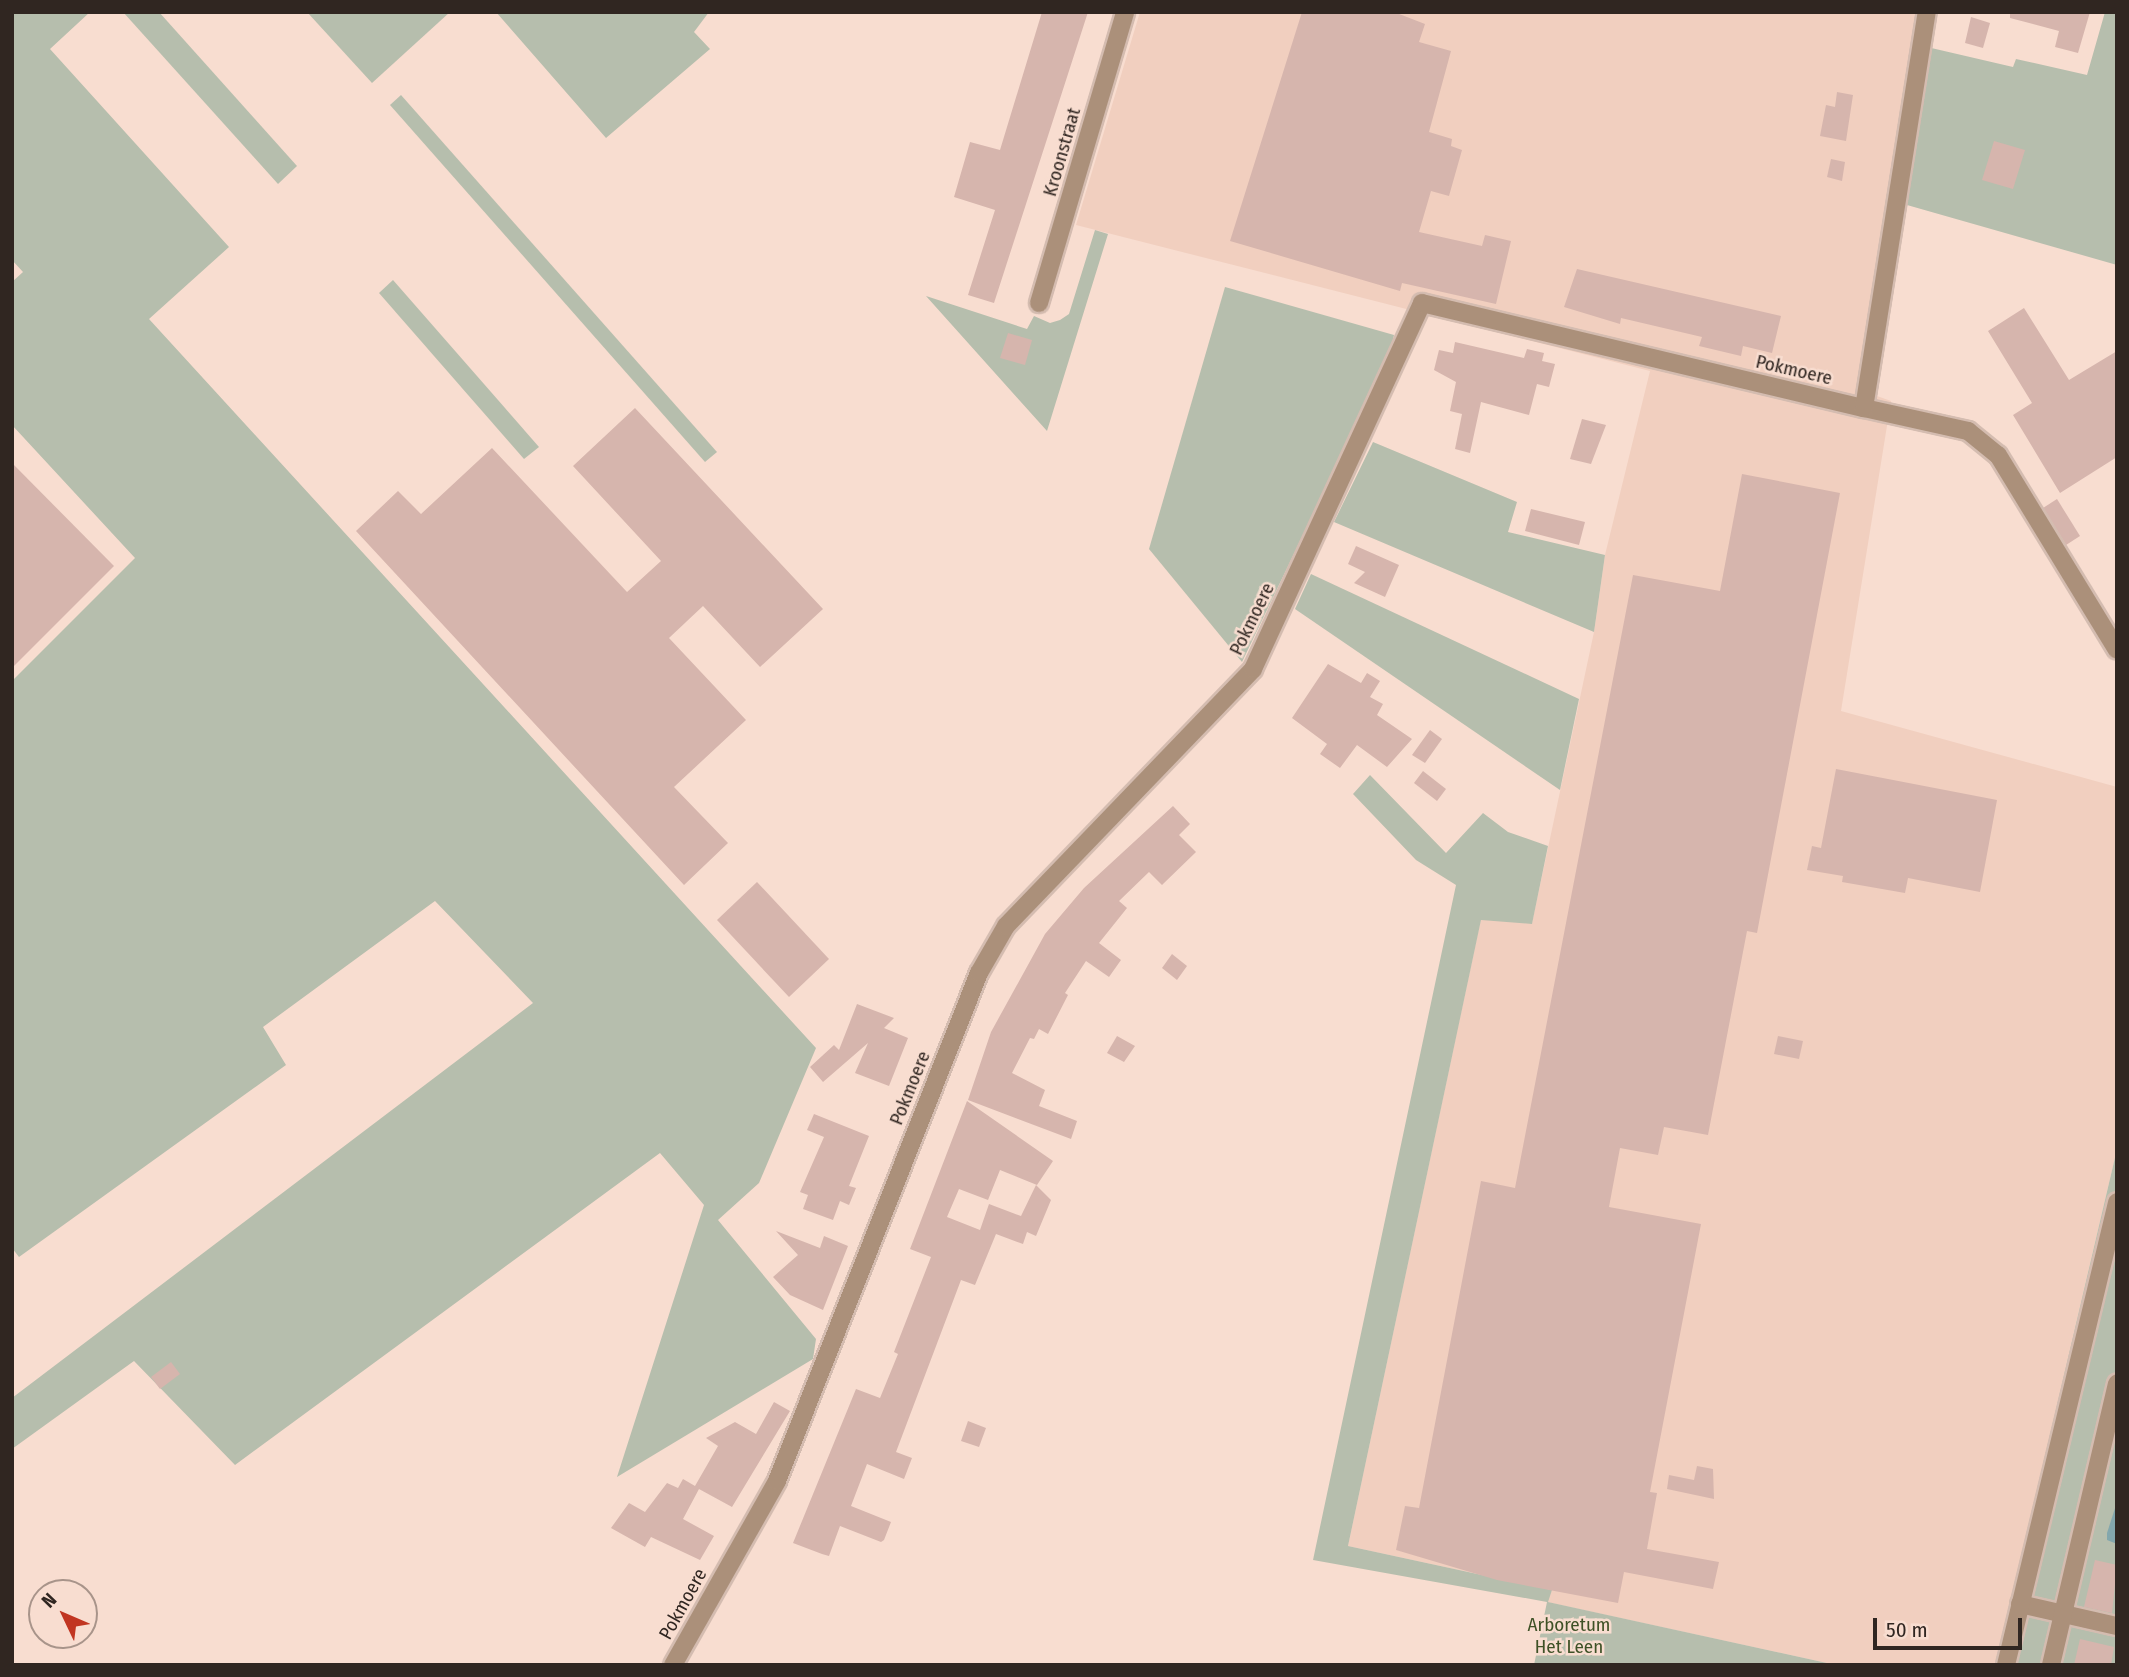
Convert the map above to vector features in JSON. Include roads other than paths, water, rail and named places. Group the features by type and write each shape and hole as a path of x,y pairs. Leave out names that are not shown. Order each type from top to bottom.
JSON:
{"street":[{"name":"Kroonstraat","path":"1039,303 1125,12"},
{"path":"1927,12 1864,408 1968,431 1998,455 2117,650"},
{"name":"Pokmoere","path":"673,1665 776,1481 979,972 1006,926 1253,669 1422,303 1864,408"},
{"path":"2006,1665 2117,1202"},
{"path":"2051,1665 2117,1384"},
{"path":"2020,1604 2117,1626"}],"water":[{"path":"2117,1502 2117,1544 2107,1540 2107,1533"}],"park label":[{"name":"Arboretum Het Leen","path":"1569,1636"}]}
